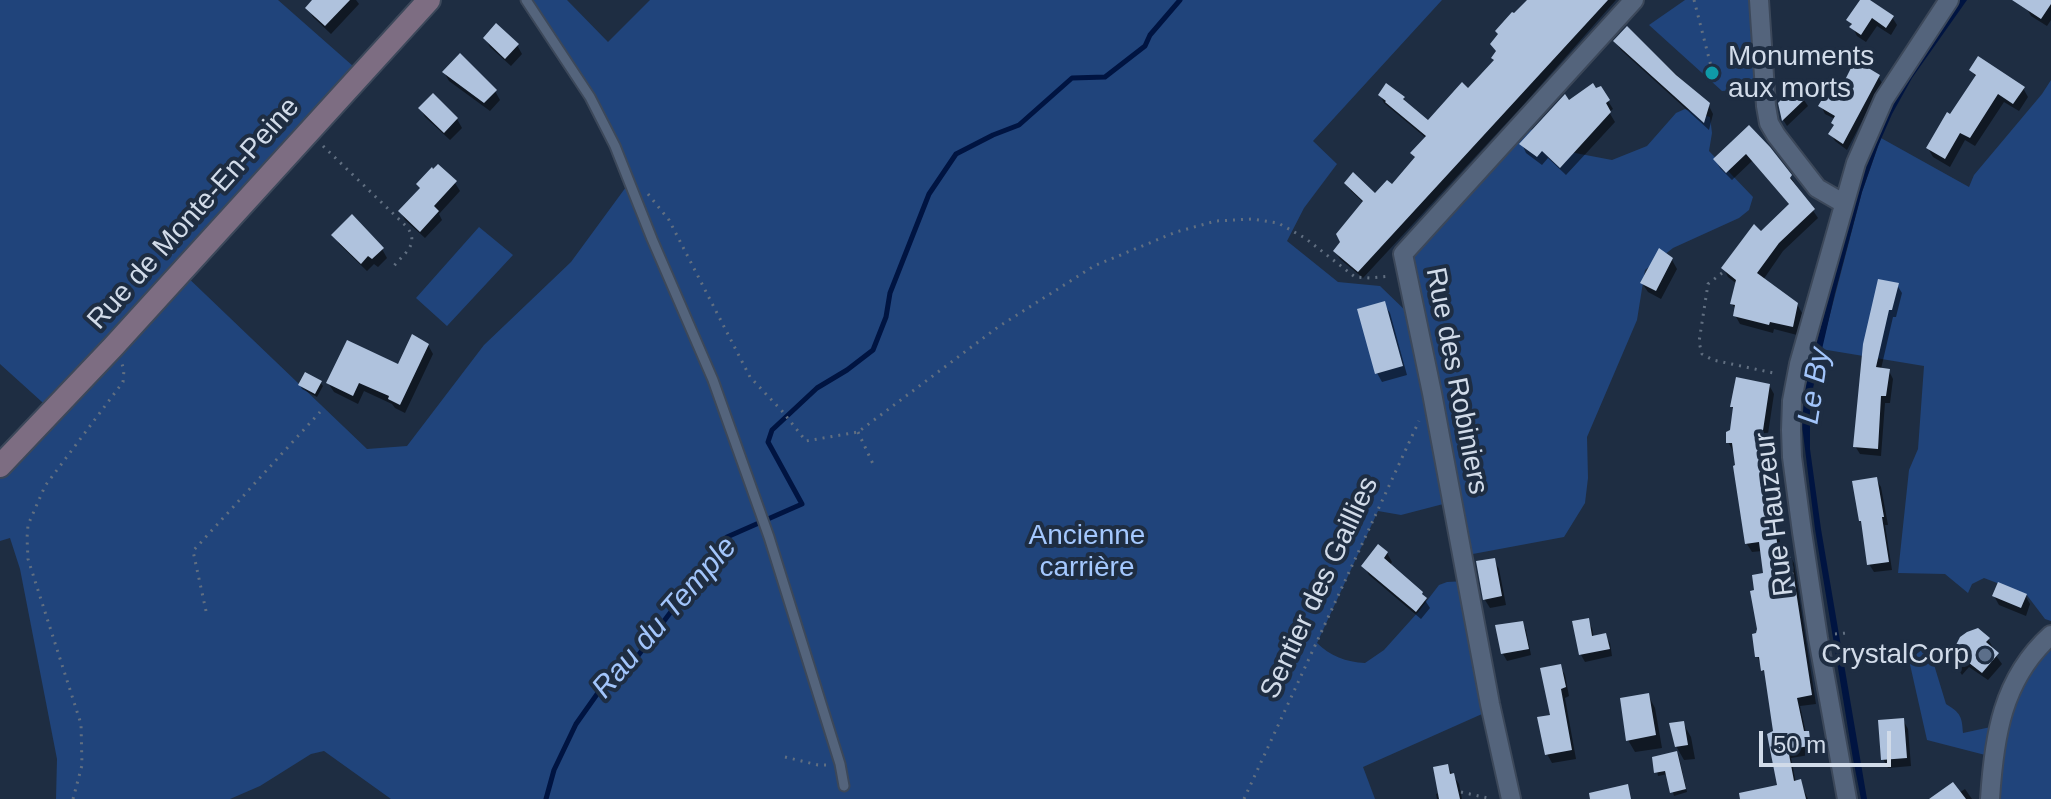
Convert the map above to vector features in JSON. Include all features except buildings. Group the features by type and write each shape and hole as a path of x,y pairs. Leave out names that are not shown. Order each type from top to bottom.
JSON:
{"main road":[{"name":"Rue de Monte-En-Peine","path":"0,466 113,347 429,0"}],"street":[{"path":"1759,0 1769,123 1817,188 1843,203"},
{"name":"Rue Hauzeur","path":"1847,799 1818,638 1794,472 1792,401 1856,163 1884,99 1949,0"},
{"name":"Rue des Robiniers","path":"1511,799 1403,254 1631,3"},
{"path":"1990,799 1993,757 2008,695 2033,653 2051,635"}],"lane":[{"path":"526,0 590,97 629,177 652,239 713,380 769,537 840,764 844,786"}],"path":[{"path":"1694,0 1712,70"},
{"path":"309,133 412,233 411,246 393,267"},
{"path":"629,177 652,196 669,220 750,377 806,441 858,432 998,327 1094,266 1176,232 1216,221 1252,219 1278,223 1305,238 1355,277 1406,274"},
{"path":"1722,273 1708,284 1699,342 1702,354 1713,360 1798,371"},
{"path":"73,799 82,765 81,724 28,559 27,538 33,510 45,486 123,382 124,370 113,347"},
{"name":"Sentier des Gaillies","path":"1244,799 1432,393"},
{"path":"206,611 193,551 320,412"},
{"path":"858,432 873,464"},
{"path":"1829,635 1847,633"},
{"path":"785,757 818,765 840,764"},
{"path":"1461,792 1489,798"}],"green space":[{"name":"Ancienne carrière","path":"0,0 278,0 362,74 182,272 367,449 407,446 484,345 571,262 631,184 615,146 526,0 567,0 608,42 650,0 1442,0 1313,141 1337,164 1304,208 1287,241 1338,282 1380,286 1414,323 1403,254 1523,122 1542,139 1570,152 1612,160 1647,146 1676,113 1685,109 1710,117 1712,133 1709,151 1753,197 1749,210 1739,218 1673,248 1645,270 1637,320 1587,437 1585,503 1564,537 1462,556 1451,502 1401,515 1378,511 1317,643 1339,658 1365,663 1384,650 1439,585 1466,581 1491,710 1363,767 1375,799 391,799 324,751 311,754 260,786 230,799 56,799 57,759 20,569 10,538 0,541 0,466 52,411 0,364"},
{"path":"1685,0 1752,0 1754,88 1722,91 1649,25"},
{"path":"2051,80 2051,621 2045,619 2026,594 1984,578 1972,584 1968,593 1945,574 1898,573 1909,470 1918,449 1924,366 1821,349 1862,192 1881,138 1969,187 1974,175"},
{"path":"479,227 513,255 447,326 416,298"},
{"path":"2051,635 2051,799 1990,799 1993,757 1927,740 1909,660 1928,645 1946,704 1960,716 1963,733 2000,725"}],"shaded area":[{"path":"1958,0 1967,0 1912,78 1878,146 1862,192 1835,293 1810,401 1810,449 1867,799 1861,799 1815,529 1802,425 1805,389 1856,190 1882,117"}],"waterway":[{"name":"Rau du Temple","path":"546,799 554,770 576,724 600,690 631,665 727,537 802,504 768,442 772,430 817,388 873,350 886,317 890,293 929,194 956,154 1019,125 1072,78 1105,77 1145,46 1150,35 1180,0"}],"place":[{"name":"Monuments aux morts","path":"1712,73"},
{"name":"CrystalCorp","path":"1985,655"}],"water label":[{"name":"Le By","path":"1815,386"}]}
